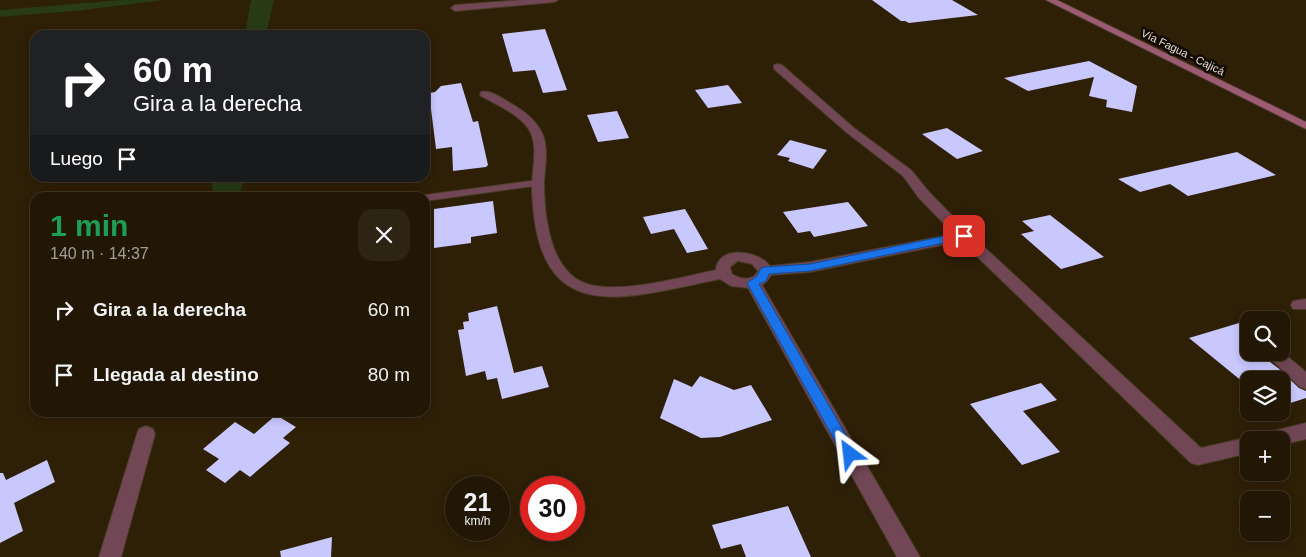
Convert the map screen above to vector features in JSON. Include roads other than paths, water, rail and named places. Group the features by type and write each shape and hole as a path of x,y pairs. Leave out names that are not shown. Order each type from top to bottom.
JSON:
{"street":[{"path":"455,8 554,0"},
{"name":"Vía Fagua - Cajicá","path":"1050,0 1306,126"},
{"path":"778,66 850,130 907,172 924,195 964,236 1198,458 1240,447"},
{"path":"485,94 520,114 533,126 541,150 538,183 543,238 551,259 563,274 576,284 590,290 608,292 664,285 723,273 735,282 964,236"},
{"path":"723,273 723,266 727,260 740,256 759,261 759,277 909,557"},
{"path":"1284,361 1306,382"},
{"path":"1290,435 1306,431"},
{"path":"110,557 146,434"}],"lane":[{"path":"430,197 538,183"}]}
